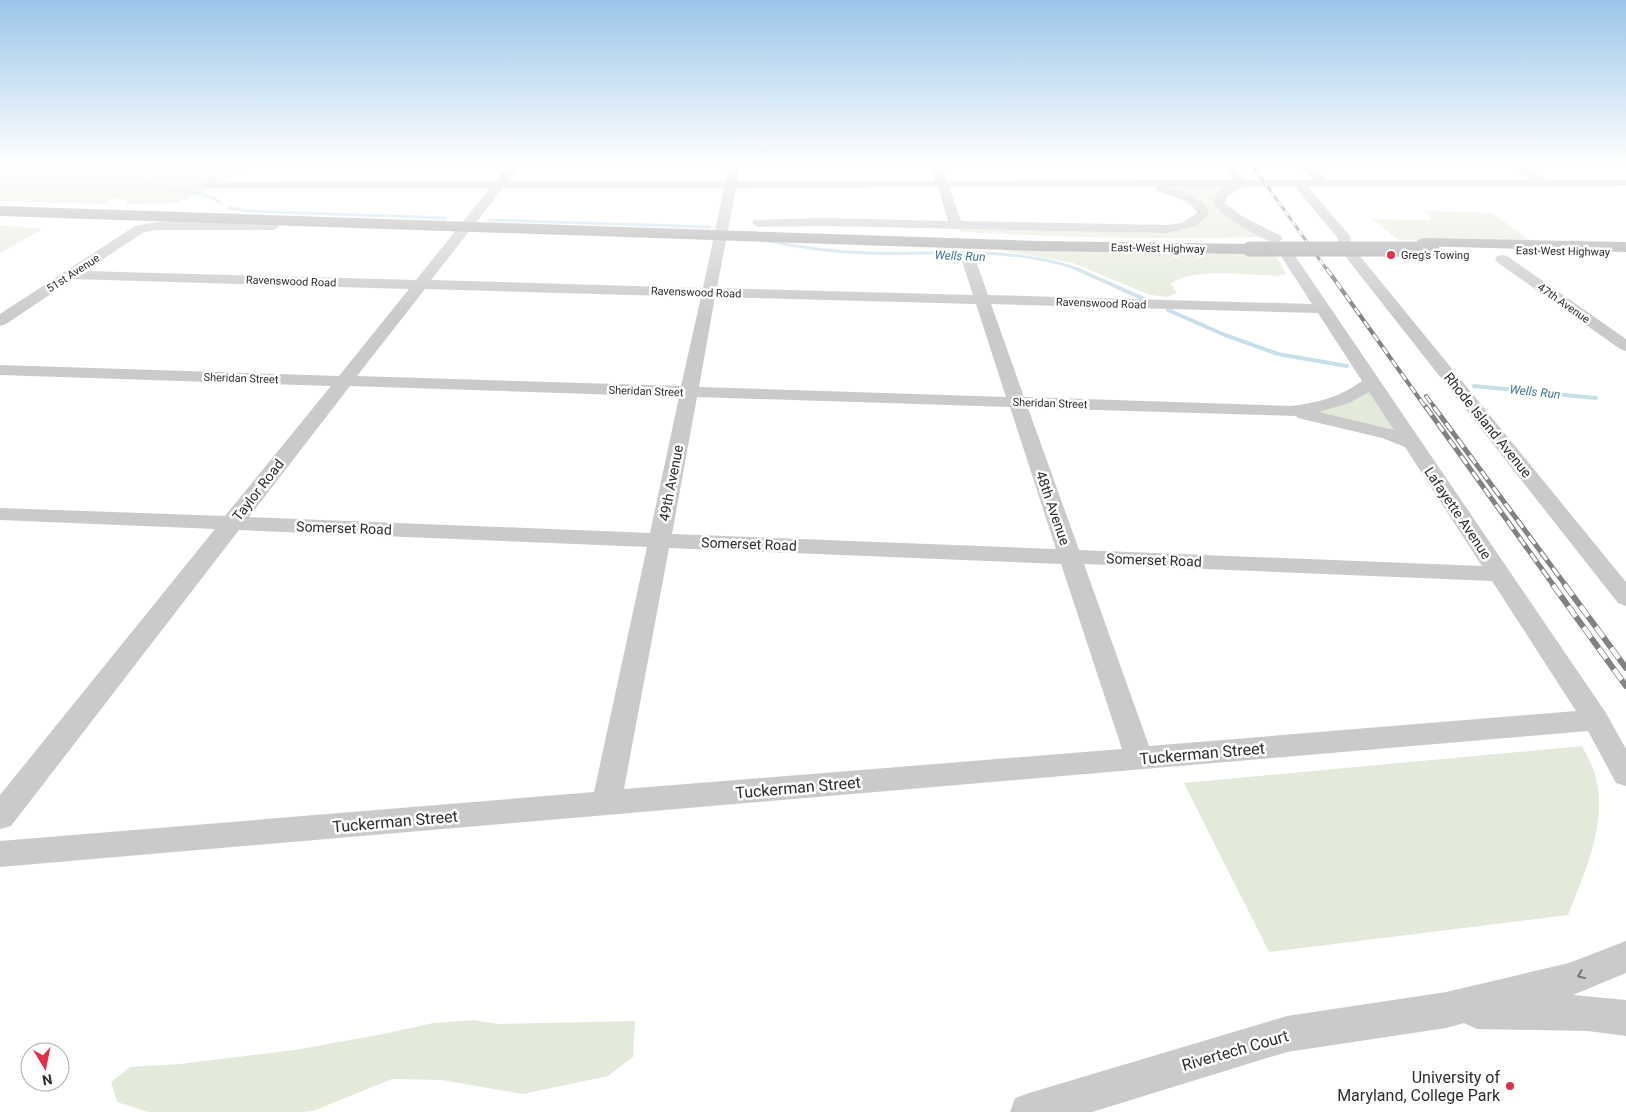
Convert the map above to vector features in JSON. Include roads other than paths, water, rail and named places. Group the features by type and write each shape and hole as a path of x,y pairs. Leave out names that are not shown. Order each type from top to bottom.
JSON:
{"main road":[{"name":"East-West Highway","path":"90,214 466,226 722,228 1039,246 1626,247"},
{"name":"East-West Highway","path":"694,219 722,228 758,223 918,233 1248,246"},
{"path":"722,228 728,233 918,233"},
{"name":"East-West Highway","path":"1428,246 1626,252"}],"street":[{"name":"Taylor Road","path":"0,817 476,214"},
{"name":"49th Avenue","path":"607,803 725,214"},
{"path":"952,214 956,225"},
{"path":"758,223 824,222 1166,229 1190,224 1200,214"},
{"name":"Lafayette Avenue","path":"1232,214 1281,246 1596,720 1626,775"},
{"name":"Rhode Island Avenue","path":"1322,214 1626,598"},
{"name":"51st Avenue","path":"0,321 147,226 274,226"},
{"name":"48th Avenue","path":"968,258 1139,758"},
{"name":"47th Avenue","path":"1502,260 1626,346"},
{"name":"Ravenswood Road","path":"69,275 1323,309"},
{"name":"Sheridan Street","path":"0,370 1291,411 1317,408 1336,403 1356,394 1371,382"},
{"name":"Sheridan Street","path":"1291,411 1362,427 1411,444"},
{"name":"Somerset Road","path":"0,514 1498,574"},
{"name":"Tuckerman Street","path":"0,854 1596,720"},
{"name":"Rivertech Court","path":"1029,1112 1287,1034 1446,1010 1568,980 1626,957"},
{"name":"Rivertech Court","path":"1446,1010 1588,1013 1626,1018"}],"waterway":[{"path":"331,214 446,218"},
{"path":"489,220 710,227"},
{"name":"Wells Run","path":"769,241 794,246 855,252 1001,254 1054,262 1078,269"},
{"name":"Wells Run","path":"1078,269 1144,299"},
{"name":"Wells Run","path":"1168,310 1225,335 1278,354 1347,366"},
{"name":"Wells Run","path":"1474,386 1596,398"}],"railway":[{"path":"1287,214 1327,270"},
{"path":"1327,269 1426,408"},
{"path":"1426,396 1435,408"},
{"path":"1426,407 1554,586"},
{"path":"1434,407 1566,586"},
{"path":"1553,585 1626,686"},
{"path":"1565,585 1626,668"}],"place":[{"name":"Greg's Towing","path":"1391,255"},
{"name":"University of Maryland, College Park","path":"1510,1086"}]}
